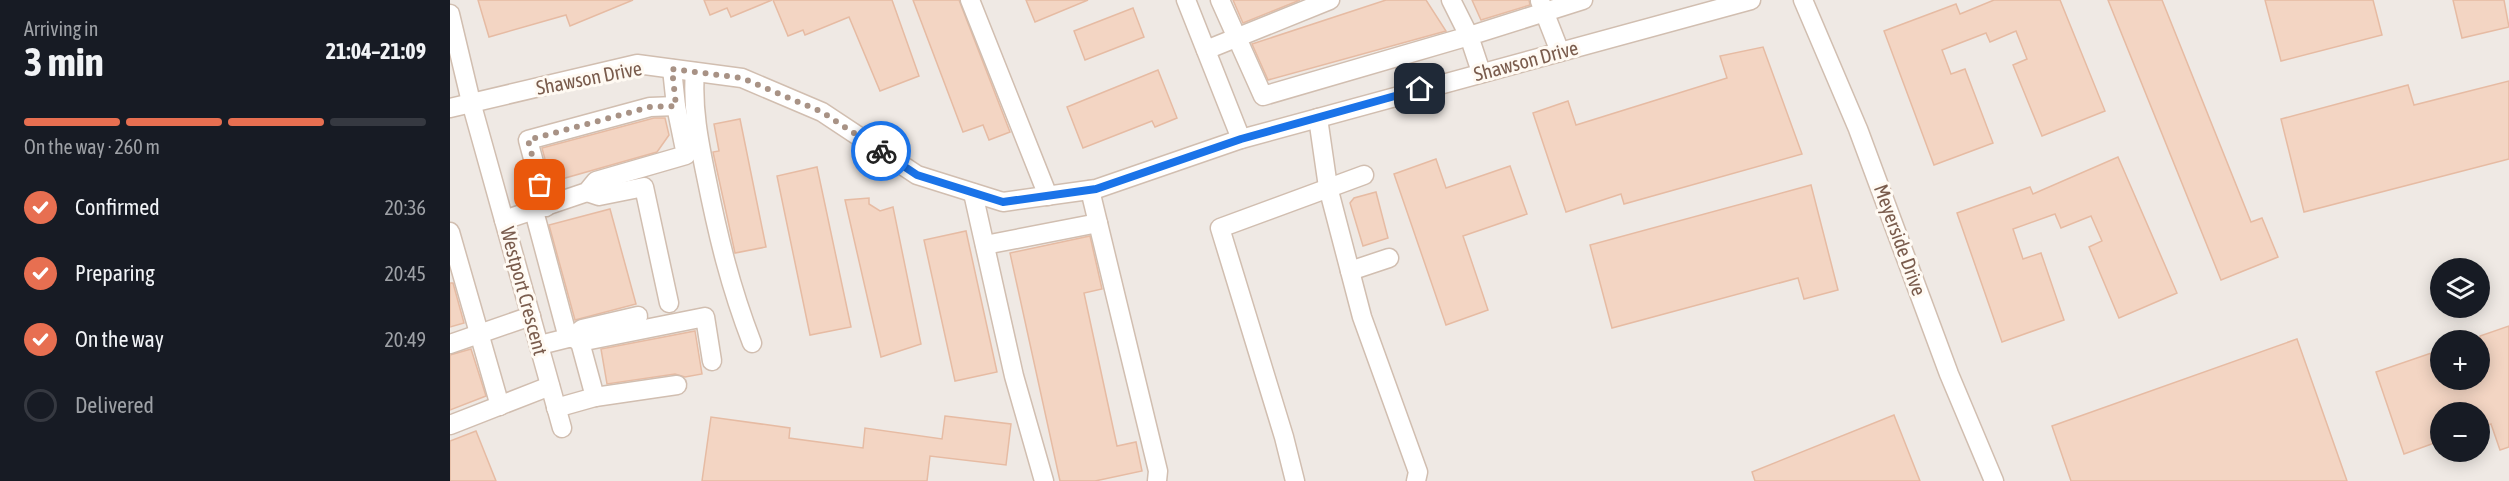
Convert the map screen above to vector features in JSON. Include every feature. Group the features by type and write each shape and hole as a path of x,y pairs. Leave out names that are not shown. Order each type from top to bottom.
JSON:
{"street":[{"path":"970,0 1048,196"},
{"path":"1186,0 1241,139"},
{"path":"1220,0 1263,96 1469,36 1542,6 1583,0"},
{"path":"1206,51 1330,0"},
{"path":"1451,0 1469,36 1481,72"},
{"name":"Shawson Drive","path":"450,108 637,64 742,78 822,112 917,175 1003,202 1090,190 1241,139 1560,52 1697,7 1751,0"},
{"name":"Meyerside Drive","path":"1803,0 1858,129 1952,380 1994,481"},
{"path":"1542,6 1560,52"},
{"name":"Westport Crescent","path":"450,14 471,102 562,428"},
{"path":"504,220 587,192 596,181 686,155 676,106 672,69"},
{"path":"695,72 693,95 717,232 729,283 752,344"},
{"path":"595,397 573,339 540,209 528,140 650,107 676,106"},
{"path":"1318,118 1328,187 1362,317 1418,472 1416,481"},
{"path":"1295,481 1284,437 1220,228 1364,175"},
{"path":"587,192 599,196 644,187 669,303"},
{"path":"1090,190 1158,471 1157,481"},
{"path":"973,193 1014,376 1044,481"},
{"path":"985,245 1098,223"},
{"path":"450,232 500,406"},
{"path":"1350,271 1389,258"},
{"path":"450,344 531,316"},
{"path":"573,339 582,329 638,316"},
{"path":"540,345 705,317 712,362"},
{"path":"556,408 595,397 677,385"},
{"path":"450,425 550,386"}],"shaded area":[{"path":"450,0 2509,0 2509,481 450,481"}],"building":[{"path":"478,0 633,0 570,26 566,15 489,37"},
{"path":"704,0 772,0 731,17 727,8 710,15"},
{"path":"773,0 892,0 919,76 880,91 849,17 805,35 803,30 788,36"},
{"path":"913,0 959,0 1010,132 989,140 983,125 963,132"},
{"path":"1026,0 1088,0 1035,22"},
{"path":"1233,0 1300,0 1243,23"},
{"path":"1386,0 1426,0 1446,31 1268,80 1252,44"},
{"path":"1472,0 1529,0 1530,5 1481,20"},
{"path":"1994,0 2060,0 2105,111 2042,136 2013,65 2027,59 2016,31 1990,42 1986,33 1942,50 1951,74 1965,69 1993,143 1934,165 1884,31 1956,4 1960,14"},
{"path":"2108,0 2162,0 2251,222 2262,218 2278,257 2221,280"},
{"path":"2265,0 2373,0 2382,35 2281,61"},
{"path":"2453,0 2504,0 2509,27 2462,38"},
{"path":"1133,8 1144,37 1085,60 1074,31"},
{"path":"1763,47 1802,154 1624,204 1621,194 1566,212 1533,113 1568,101 1576,125 1727,78 1720,56"},
{"path":"1158,70 1177,118 1155,127 1152,121 1083,148 1067,107"},
{"path":"2509,81 2509,159 2304,212 2281,119 2408,85 2414,105"},
{"path":"654,118 665,118 669,135 657,152 551,182 542,148"},
{"path":"740,119 766,247 735,253 713,152 719,151 714,124"},
{"path":"2118,157 2177,293 2119,318 2089,247 2102,241 2091,216 2061,228 2055,214 2013,229 2023,259 2041,253 2064,320 2002,342 1957,213 2030,187 2033,194"},
{"path":"1436,159 1446,188 1510,166 1527,214 1463,236 1488,310 1446,325 1394,174"},
{"path":"817,167 851,327 810,335 777,176"},
{"path":"1811,185 1838,290 1804,299 1798,278 1612,328 1590,245"},
{"path":"1376,192 1388,238 1363,246 1350,203 1354,198"},
{"path":"869,198 869,204 880,211 893,207 921,344 881,357 845,200"},
{"path":"610,209 636,304 575,320 549,225"},
{"path":"966,231 997,372 955,381 924,240"},
{"path":"1090,236 1102,289 1084,293 1117,446 1136,442 1142,471 1095,481 1060,481 1010,253"},
{"path":"450,283 453,283 464,323 450,327"},
{"path":"2509,326 2509,447 2500,450 2490,424 2490,402 2430,402 2430,445 2404,454 2376,372 2430,353 2430,390 2490,390 2490,333"},
{"path":"695,331 702,374 685,377 675,374 607,384 601,349"},
{"path":"2297,339 2347,481 2071,481 2052,426"},
{"path":"471,349 486,396 450,410 450,355"},
{"path":"1894,415 1920,481 1755,481 1752,472"},
{"path":"945,416 1011,424 1006,465 930,456 927,481 702,481 711,417 790,428 789,438 863,448 865,428 942,439"},
{"path":"476,431 496,481 450,481 450,441"}],"way so far":[{"path":"540,185 528,140 650,107 676,106 672,69 742,78 822,112 881,151"}],"route":[{"path":"881,151 917,175 1003,202 1096,189 1241,139 1420,89"}]}
